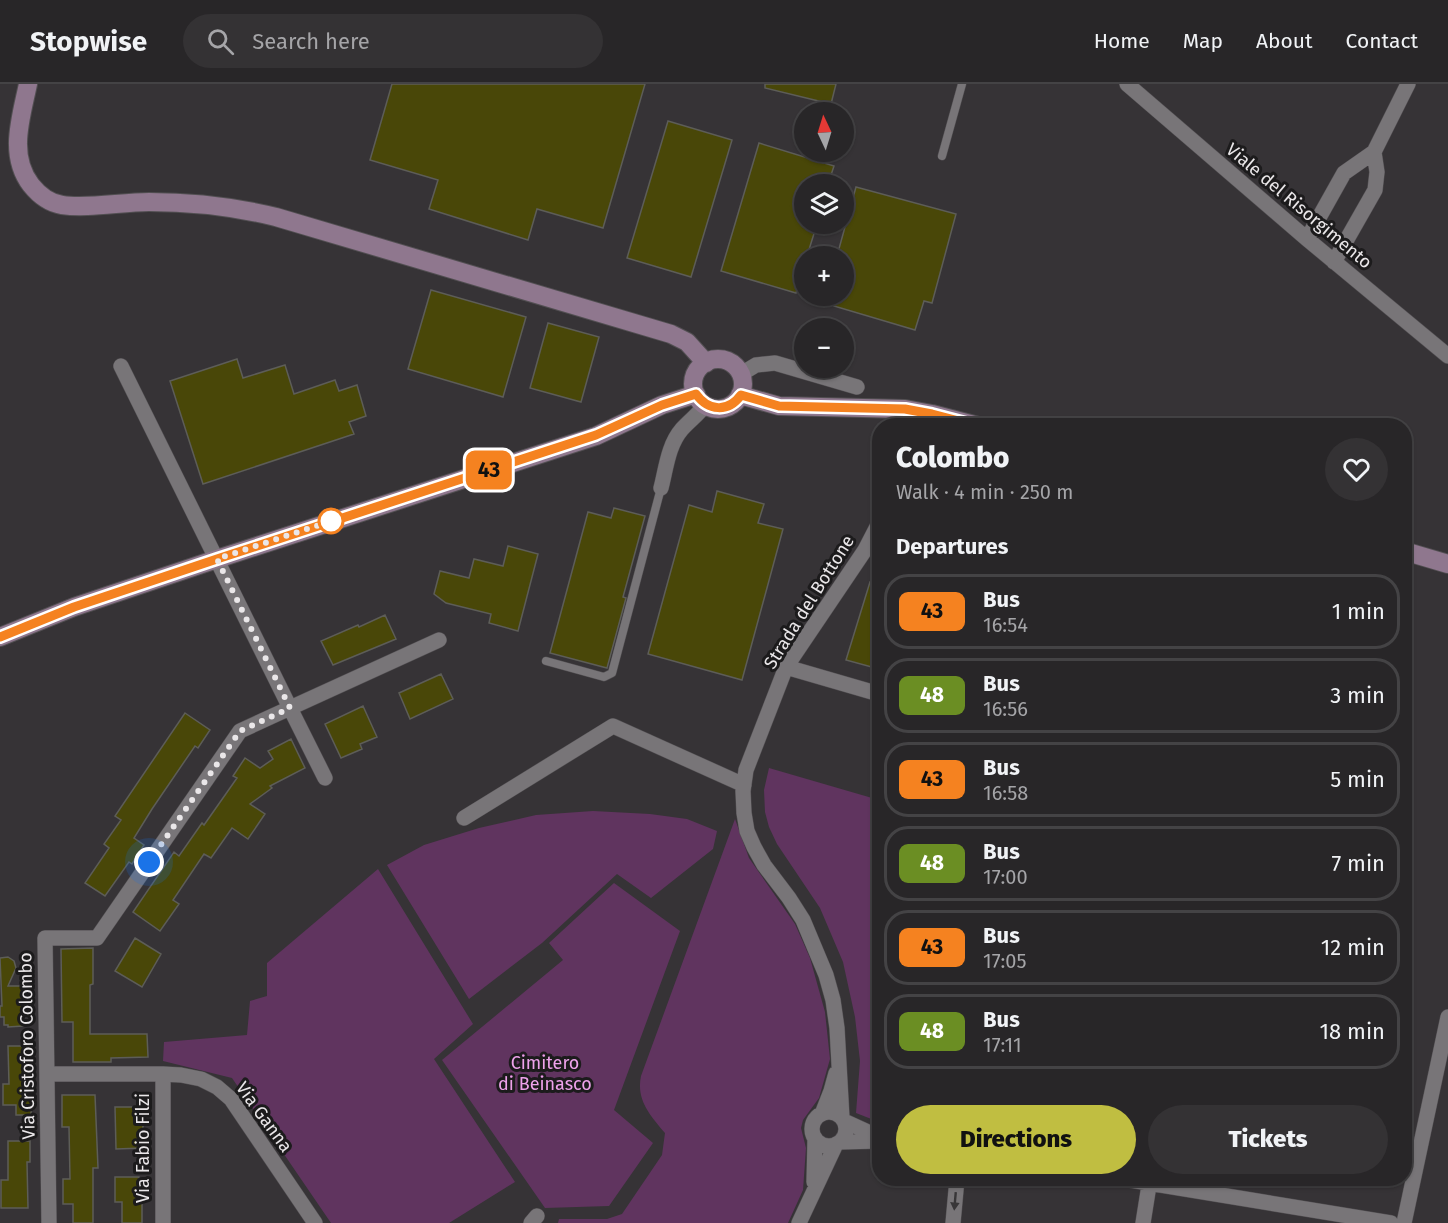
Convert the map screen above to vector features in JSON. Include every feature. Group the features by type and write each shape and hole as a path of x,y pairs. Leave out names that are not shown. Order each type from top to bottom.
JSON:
{"street":[{"path":"28,84 17,150 22,171 34,189 51,201 61,205 170,202 249,210 671,334 687,342 706,363"},
{"name":"Viale del Risorgimento","path":"1127,84 1307,239 1448,356"},
{"path":"1307,239 1344,173 1374,152 1408,84"},
{"path":"1335,262 1375,190 1377,172 1374,152"},
{"path":"717,359 728,361 736,366 741,374 743,386 741,395 735,402 724,408 714,408 700,399 694,383 695,376 706,363 717,359"},
{"path":"741,374 756,365 775,363 857,387"},
{"path":"121,366 325,778"},
{"path":"741,395 779,406 905,409 925,418"},
{"path":"661,488 670,451 700,399"},
{"path":"0,637 74,607 596,435 662,405 700,399"},
{"name":"Strada del Bottone","path":"745,777 786,667 872,547"},
{"path":"1412,553 1448,564"},
{"name":"Via Cristoforo Colombo","path":"49,1223 45,938 97,938 240,731 439,640"},
{"path":"786,667 872,692"},
{"path":"464,818 613,726 745,777 744,813 754,847 803,920 826,975 833,1000 840,1061 843,1119 846,1130 814,1188 799,1223"},
{"path":"1412,1186 1448,1017"},
{"path":"814,1188 814,1121 822,1114 840,1061"},
{"name":"Via Ganna","path":"48,1074 163,1074 201,1079 217,1087 231,1100 315,1223"},
{"name":"Via Fabio Filzi","path":"163,1074 163,1223"},
{"path":"822,1114 833,1112 872,1135"},
{"path":"815,1138 824,1145 872,1140"},
{"path":"953,1223 956,1186"},
{"path":"1143,1223 1149,1186"},
{"path":"1179,1186 1391,1223"},
{"path":"1404,1223 1412,1186"}],"lane":[{"path":"942,156 962,84"},
{"path":"546,661 604,677 612,673 661,488"}],"green space":[{"path":"769,768 872,798 872,1119 856,1113 860,1061 855,1017 843,962 820,908 777,844 769,827 765,812 764,790"},
{"path":"593,811 650,814 687,819 717,831 713,849 651,898 617,874 542,943 469,999 387,865 424,845 479,828 536,815"},
{"path":"735,819 749,858 795,924 810,958 825,1012 830,1059 819,1098 803,1120 801,1128 806,1148 803,1190 788,1223 558,1223 559,1219 607,1219 622,1214 662,1155 665,1133 642,1100 641,1076"},
{"path":"378,869 473,1024 434,1059 515,1182 449,1223 331,1223 232,1078 163,1061 164,1042 247,1035 250,1001 267,996 267,963"},
{"name":"Cimitero di Beinasco","path":"614,883 680,931 614,1110 653,1143 609,1206 545,1208 442,1060 563,960 549,943"}],"building":[{"path":"392,84 645,84 603,228 537,209 528,240 429,209 438,180 370,160"},
{"path":"765,84 836,84 832,102 823,102 765,88"},
{"path":"668,121 732,140 691,277 627,258"},
{"path":"759,143 794,154 794,162 821,162 834,166 831,174 794,174 794,234 814,234 810,246 794,246 794,292 721,271"},
{"path":"856,187 956,214 932,303 924,301 915,330 834,306 854,306 854,246 840,246 843,234 854,234"},
{"path":"431,290 526,317 503,397 408,369"},
{"path":"548,323 599,337 581,402 530,388"},
{"path":"237,359 243,378 285,365 294,394 335,380 339,391 357,385 366,416 349,422 354,434 203,484 170,381"},
{"path":"717,491 764,504 758,523 783,529 742,680 648,654 689,505 712,512"},
{"path":"614,508 645,516 607,668 550,653 588,512 611,518"},
{"path":"508,546 538,554 518,631 489,623 491,614 446,603 434,594 440,571 469,578 474,559 503,566"},
{"path":"870,582 872,583 872,667 846,660"},
{"path":"385,615 396,639 333,665 321,641"},
{"path":"441,674 453,699 410,719 399,693"},
{"path":"363,706 377,737 360,744 362,749 341,758 325,724"},
{"path":"185,713 210,730 198,748 195,746 152,809 134,838 144,845 132,864 129,862 105,896 85,883 109,848 104,844 121,820 115,816"},
{"path":"291,739 305,768 270,786 272,788 250,804 265,814 248,839 232,828 211,858 204,854 173,900 179,904 160,931 133,912 174,852 179,856 202,823 204,825 237,778 233,776 245,758 260,768 273,759 268,751"},
{"path":"135,938 161,954 142,987 115,971"},
{"path":"93,948 90,1034 147,1034 148,1057 111,1058 111,1062 73,1062 73,1022 62,1022 61,949"},
{"path":"8,957 14,961 16,968 8,986 24,986 23,1026 8,1027 4,1025 4,1017 0,1017 0,1006 2,1006 0,958"},
{"path":"8,1046 31,1046 31,1115 16,1115 16,1105 3,1105 3,1084 9,1084"},
{"path":"62,1095 95,1095 98,1168 93,1168 93,1223 73,1223 73,1204 63,1204 63,1179 70,1179 69,1127 62,1127"},
{"path":"115,1107 143,1107 143,1148 116,1149"},
{"path":"8,1141 30,1141 30,1162 27,1162 28,1208 1,1208 1,1180 8,1180"},
{"path":"115,1177 139,1177 139,1182 145,1182 142,1223 122,1223 122,1202 115,1202"}],"bus line":[{"name":"43","path":"0,637 74,607 596,435 662,405 696,394 705,405 714,408 724,408 735,402 741,395 779,406 905,409 947,418"}],"route":[{"path":"149,862 240,731 290,708 217,559 331,521"}]}
